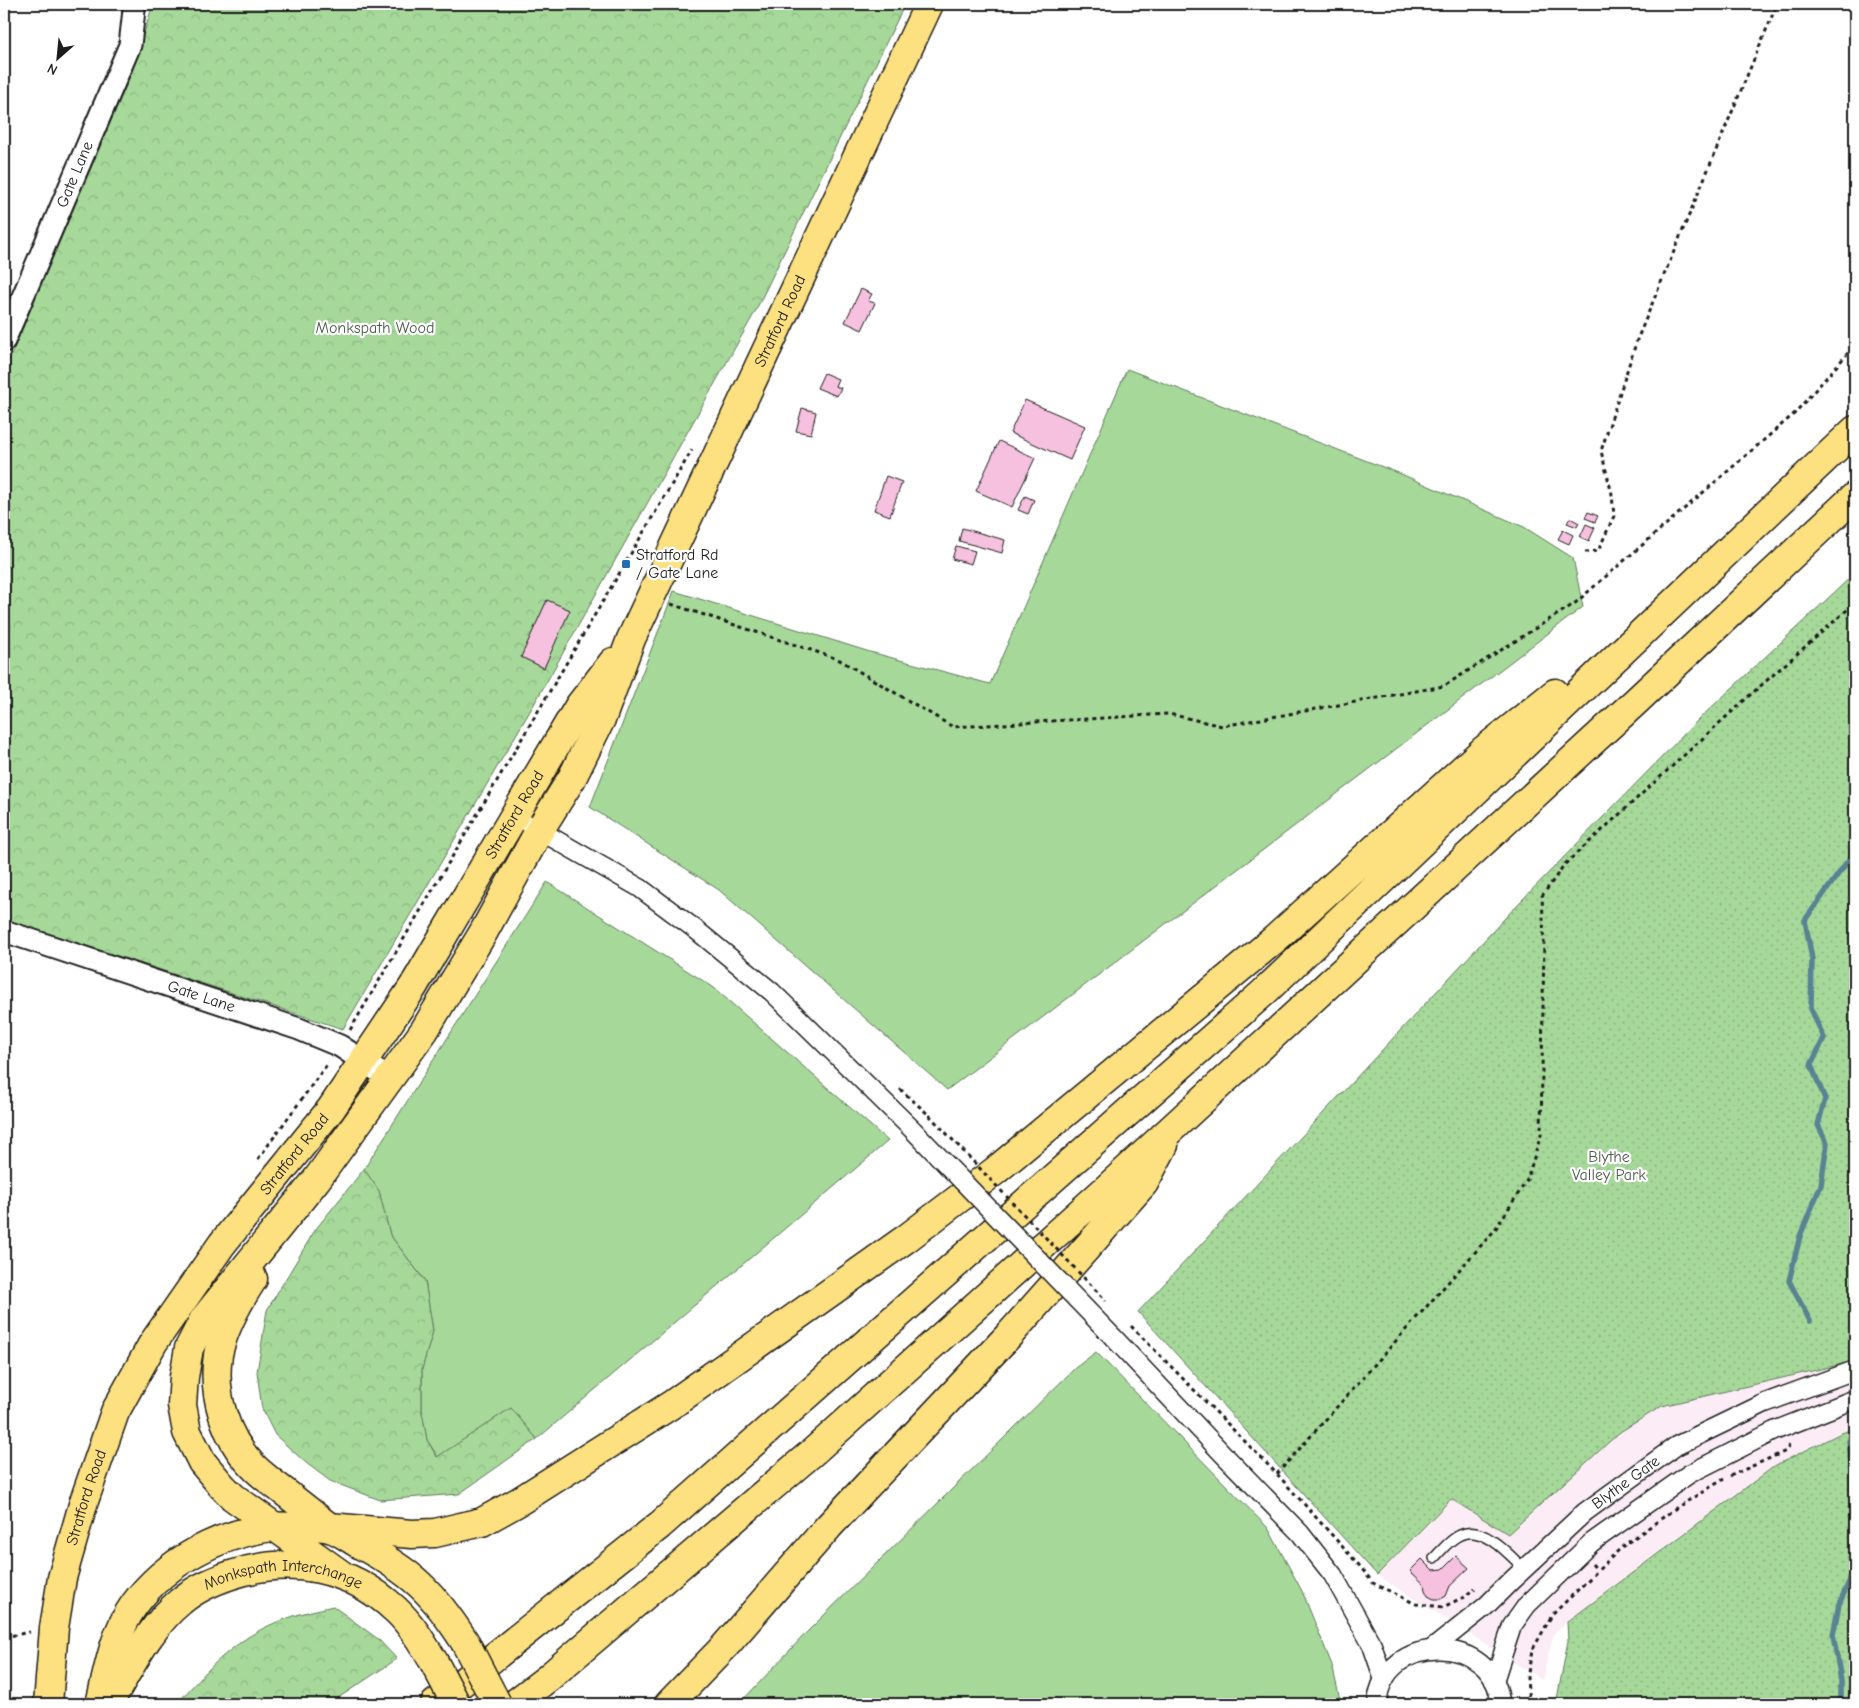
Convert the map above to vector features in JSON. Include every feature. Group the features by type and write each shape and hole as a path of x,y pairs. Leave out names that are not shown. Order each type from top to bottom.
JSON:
{"main road":[{"name":"Stratford Road","path":"342,1576 233,1497 202,1462 187,1432 182,1405 184,1377 190,1348 204,1319 317,1179 424,1031 478,942 539,831 572,778 602,716 631,639 929,4"},
{"path":"435,1704 660,1525 1263,993 1855,430"},
{"path":"514,1704 548,1678 814,1451 1098,1197 1632,705 1855,496"},
{"path":"100,1704 117,1637 133,1606 150,1586 171,1567 191,1554 220,1541 248,1532 274,1527 329,1527 412,1534 435,1533 482,1522 518,1502 707,1381 907,1238 995,1172 1275,939 1485,749 1703,575"},
{"name":"Stratford Road","path":"48,1704 54,1628 62,1578 84,1501 116,1412 153,1343 222,1244 331,1109 364,1061 414,987 579,706 631,639"},
{"path":"669,1704 725,1646 829,1526 1011,1333 1144,1183 1174,1126"},
{"path":"317,1179 251,1283 228,1325 218,1354 216,1377 221,1409 228,1431 252,1466 329,1527 393,1562 418,1581 446,1612 465,1642 497,1704"},
{"name":"Monkspath Interchange","path":"108,1704 133,1661 157,1626 180,1601 214,1580 242,1571 269,1566 299,1565 342,1576 379,1596 397,1611 413,1629 434,1662 456,1704"},
{"path":"687,1704 725,1646"}],"street":[{"name":"Gate Lane","path":"4,341 130,45 133,4"},
{"path":"514,814 539,831 640,888 696,929 772,992 913,1130 1300,1533 1333,1574 1372,1645 1384,1680"},
{"name":"Gate Lane","path":"4,932 298,1029 340,1046 390,1079"},
{"name":"Blythe Gate","path":"1432,1649 1486,1606 1585,1512 1676,1446 1765,1403 1855,1370"},
{"name":"Blythe Gate","path":"1494,1681 1512,1626 1527,1605 1591,1542 1689,1474 1774,1431 1855,1399"},
{"path":"1377,1704 1384,1680 1396,1665 1412,1654 1432,1649 1450,1649 1467,1655 1482,1666 1494,1681 1500,1704"}],"lane":[{"path":"1434,1558 1458,1535 1470,1532 1487,1537 1524,1569"}],"path":[{"path":"1585,552 1598,551 1614,516 1612,494 1601,451 1637,340 1777,4"},
{"path":"652,597 838,659 953,727 1169,714 1222,726 1444,686 1574,604 1794,414 1855,345"},
{"path":"340,1046 693,448"},
{"path":"1277,1474 1494,1231 1527,1180 1541,1136 1543,1036 1542,896 1564,865 1749,696 1855,603"},
{"path":"929,1115 1108,1302"},
{"path":"1128,1324 1277,1474 1373,1583 1416,1604 1443,1607 1464,1597 1478,1586"},
{"path":"1529,1704 1527,1678 1532,1651 1552,1615 1623,1546 1676,1508 1726,1478 1786,1451 1790,1444"},
{"path":"1580,1552 1598,1570"}],"shaded area":[{"path":"1855,1361 1855,1429 1841,1433 1776,1465 1567,1622 1554,1633 1542,1680 1377,1575 1451,1499 1620,1432 1662,1406"}],"green space":[{"name":"Monkspath Wood","path":"153,4 905,4 754,314 533,706 343,1029 4,919 4,372 131,74"},
{"path":"1127,369 1401,474 1524,527 1573,558 1583,607 947,1090 719,890 590,807 674,591 870,652 990,684"},
{"name":"Blythe Valley Park","path":"1855,573 1855,1361 1662,1406 1620,1432 1508,1534 1451,1499 1377,1575 1138,1312 1519,903 1700,718"},
{"path":"547,882 713,987 888,1141 537,1439 511,1408 438,1457 427,1440 422,1412 422,1369 433,1331 425,1281 390,1235 379,1191 364,1169"},
{"path":"364,1169 379,1191 390,1235 425,1281 433,1331 422,1369 422,1412 427,1440 437,1457 511,1408 537,1439 459,1494 380,1500 330,1481 306,1463 275,1435 262,1409 257,1372 267,1310 315,1230"},
{"path":"1096,1352 1268,1528 1302,1591 1332,1665 1341,1704 739,1704 809,1630 1075,1368"},
{"path":"1855,1429 1855,1704 1556,1704 1568,1641 1567,1622 1776,1465 1841,1433"},
{"path":"333,1606 378,1639 397,1659 329,1704 177,1704 225,1654 253,1634 291,1617"}],"building":[{"path":"861,289 872,294 868,301 875,303 862,330 845,322"},
{"path":"824,373 838,379 835,386 841,388 837,396 817,388"},
{"path":"1025,400 1085,426 1070,460 1010,433"},
{"path":"802,408 816,412 811,434 796,431"},
{"path":"999,441 1035,458 1012,507 976,491"},
{"path":"886,476 902,482 890,516 874,510"},
{"path":"1025,496 1034,500 1028,514 1018,510"},
{"path":"1588,512 1598,516 1595,522 1585,518"},
{"path":"1570,518 1579,523 1577,527 1567,523"},
{"path":"1586,524 1595,528 1589,541 1580,537"},
{"path":"962,528 1005,540 1002,553 959,541"},
{"path":"1563,530 1573,535 1569,544 1558,539"},
{"path":"956,546 975,551 971,564 952,559"},
{"path":"547,600 570,610 544,668 521,657"},
{"path":"1456,1556 1469,1568 1450,1586 1446,1596 1441,1599 1434,1599 1428,1596 1424,1584 1410,1571 1422,1559 1433,1570 1443,1569"}],"waterway":[{"path":"1810,1321 1789,1281 1800,1236 1821,1185 1827,1143 1818,1125 1825,1099 1811,1065 1824,1038 1811,1009 1812,959 1805,920 1855,851"},
{"path":"1849,1441 1853,1484 1855,1548"},
{"path":"1841,1704 1841,1680 1833,1635 1839,1604 1855,1569"}],"place":[{"name":"Stratford Rd / Gate Lane","path":"626,564"}]}
